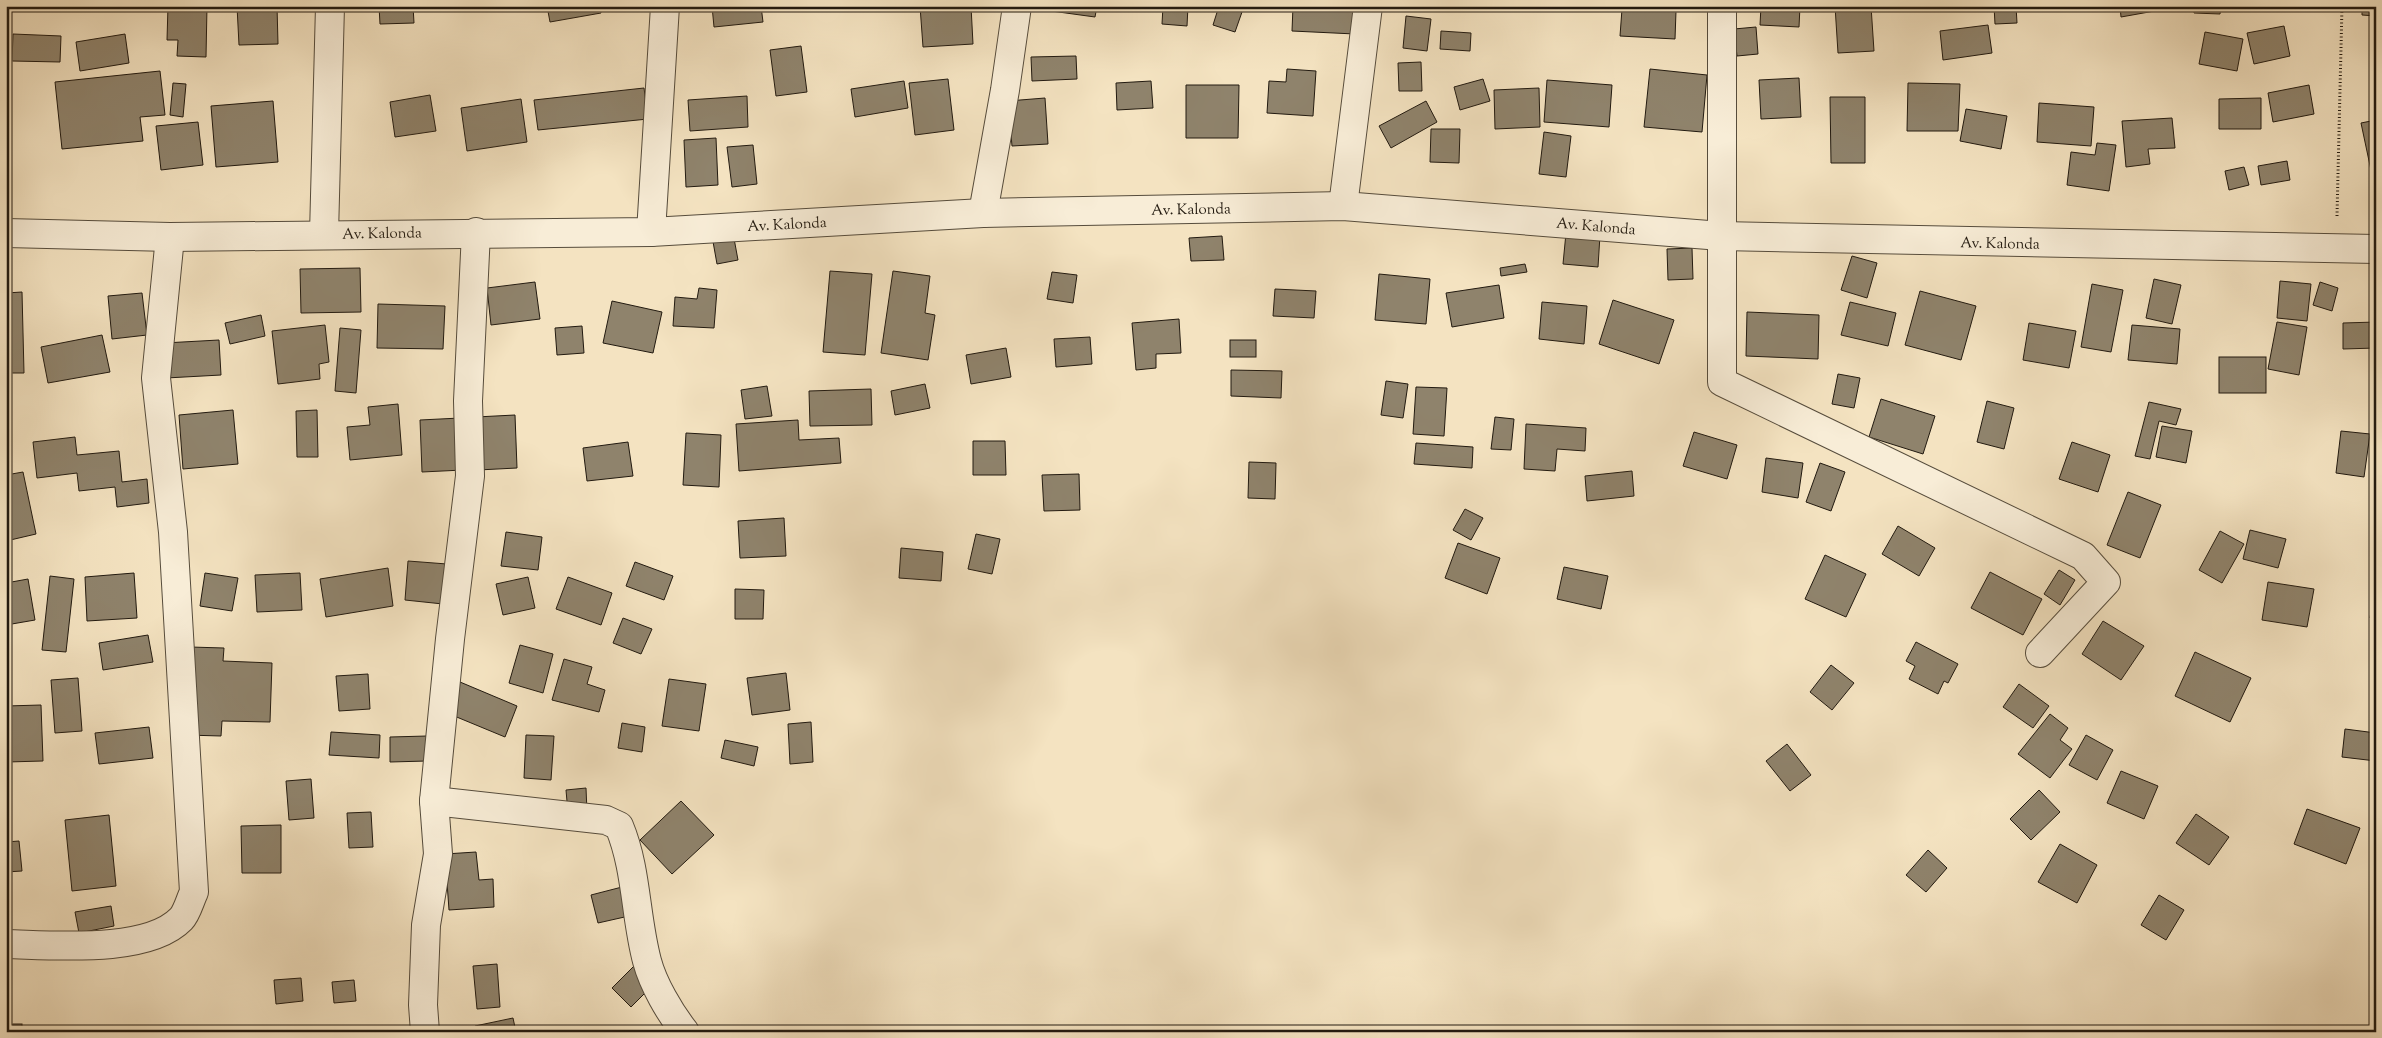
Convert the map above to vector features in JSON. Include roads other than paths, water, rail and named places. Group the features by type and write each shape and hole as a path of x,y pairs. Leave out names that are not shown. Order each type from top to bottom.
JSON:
{"street":[{"path":"324,234 330,6"},
{"path":"651,232 665,6"},
{"path":"982,213 1005,90 1017,6"},
{"path":"1342,206 1368,6"},
{"path":"1722,6 1722,382 2083,556 2106,582 2040,652"},
{"name":"Av. Kalonda","path":"6,233 170,237 476,232 651,232 982,213 1342,206 1721,236 2376,250"},
{"path":"425,1032 423,1005 426,925 438,854 434,801 450,639 470,476 468,401 476,232"},
{"path":"6,944 90,945 142,941 169,930 183,918 194,892 174,532 156,378 170,237"},
{"path":"434,801 606,820 618,826 628,847 647,962 671,1015 685,1032"}]}
